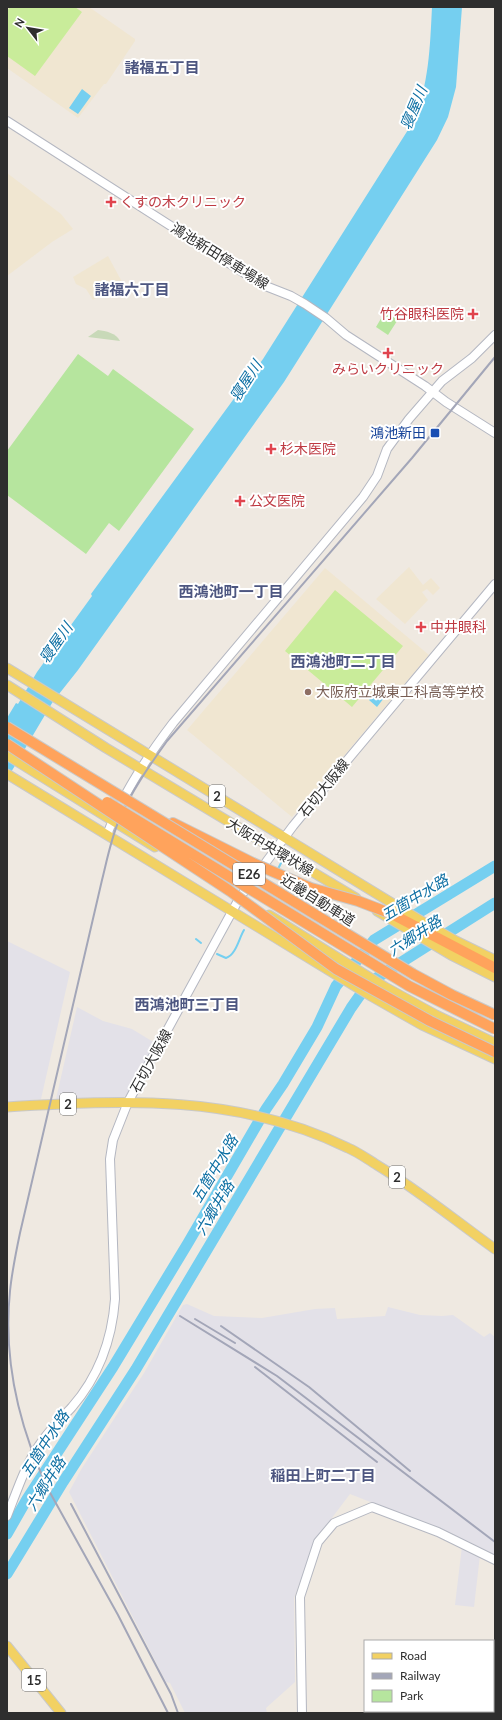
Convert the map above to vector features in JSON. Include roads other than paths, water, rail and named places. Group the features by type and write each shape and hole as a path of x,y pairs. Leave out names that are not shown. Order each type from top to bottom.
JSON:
{"highway":[{"name":"近畿自動車道","path":"7,727 414,974 452,995 495,1015"},
{"name":"近畿自動車道","path":"7,743 409,986 495,1029"},
{"path":"7,743 230,891 336,969 430,1021 495,1052"},
{"path":"140,807 297,883 326,893 367,904 392,914 495,968"}],"main road":[{"name":"鴻池新田停車場線","path":"7,121 263,285 298,300 326,318 346,335 495,433"},
{"path":"107,835 112,821 149,755 363,497 377,476 390,444 432,391 480,350 495,335"},
{"name":"石切大阪線","path":"7,1516 22,1478 38,1446 86,1388 97,1372 105,1353 112,1326 115,1299 110,1159 113,1140 128,1102 240,898 284,838 334,776 495,584"},
{"name":"2","path":"7,668 439,932 495,960"},
{"name":"大阪中央環状線","path":"7,685 141,769 404,928 436,947 495,977"},
{"path":"7,755 112,821 299,933 379,984 436,1015 495,1043"},
{"path":"10,775 367,994 422,1025 495,1059"},
{"name":"2","path":"7,1107 128,1102 189,1104 257,1115 283,1123 349,1148 401,1180 495,1249"},
{"path":"302,1713 300,1597 318,1542 334,1523 372,1507 438,1532 495,1560"},
{"name":"15","path":"7,1646 61,1713"}],"water":[{"path":"432,7 462,7 456,87 448,117 437,140 284,382 78,670 59,694 58,693 7,779 7,718 16,703 18,704 37,672 92,596 91,594 263,359 413,122 426,80"},
{"path":"82,89 91,96 78,114 69,108"},
{"path":"383,683 391,689 377,707 369,700"}],"waterway":[{"path":"277,871 281,863"},
{"name":"五箇中水路","path":"7,1534 27,1499 113,1367 188,1243 266,1109 283,1084 317,1027 336,986 374,940 495,866"},
{"name":"六郷井路","path":"7,1574 63,1482 136,1369 351,1008 365,988 378,977 495,903"},
{"path":"217,954 226,958 229,956 235,950 244,930"},
{"path":"196,939 201,943"}],"railway":[{"path":"168,1713 118,1615 48,1489 21,1417 11,1367 9,1342 8,1316 10,1291 17,1247 107,857 116,827 129,799 167,741 412,458 495,357"},
{"path":"180,1316 277,1376 495,1542"},
{"path":"195,1319 235,1343"},
{"path":"221,1326 309,1387 410,1471"},
{"path":"255,1367 377,1462"},
{"path":"71,1504 171,1694 178,1713"}],"place":[{"name":"くすの木クリニック","path":"111,202"},
{"name":"竹谷眼科医院","path":"473,314"},
{"name":"みらいクリニック","path":"388,353"},
{"name":"鴻池新田","path":"435,433"},
{"name":"杉木医院","path":"271,449"},
{"name":"公文医院","path":"240,501"},
{"name":"中井眼科","path":"421,627"},
{"name":"大阪府立城東工科高等学校","path":"308,692"}],"district":[{"name":"諸福五丁目","path":"162,68"},
{"name":"諸福六丁目","path":"132,290"},
{"name":"西鴻池町一丁目","path":"231,592"},
{"name":"西鴻池町二丁目","path":"343,662"},
{"name":"西鴻池町三丁目","path":"187,1005"},
{"name":"稲田上町二丁目","path":"323,1476"}],"water label":[{"name":"寝屋川","path":"414,108"},
{"name":"寝屋川","path":"246,381"},
{"name":"寝屋川","path":"56,643"}]}
